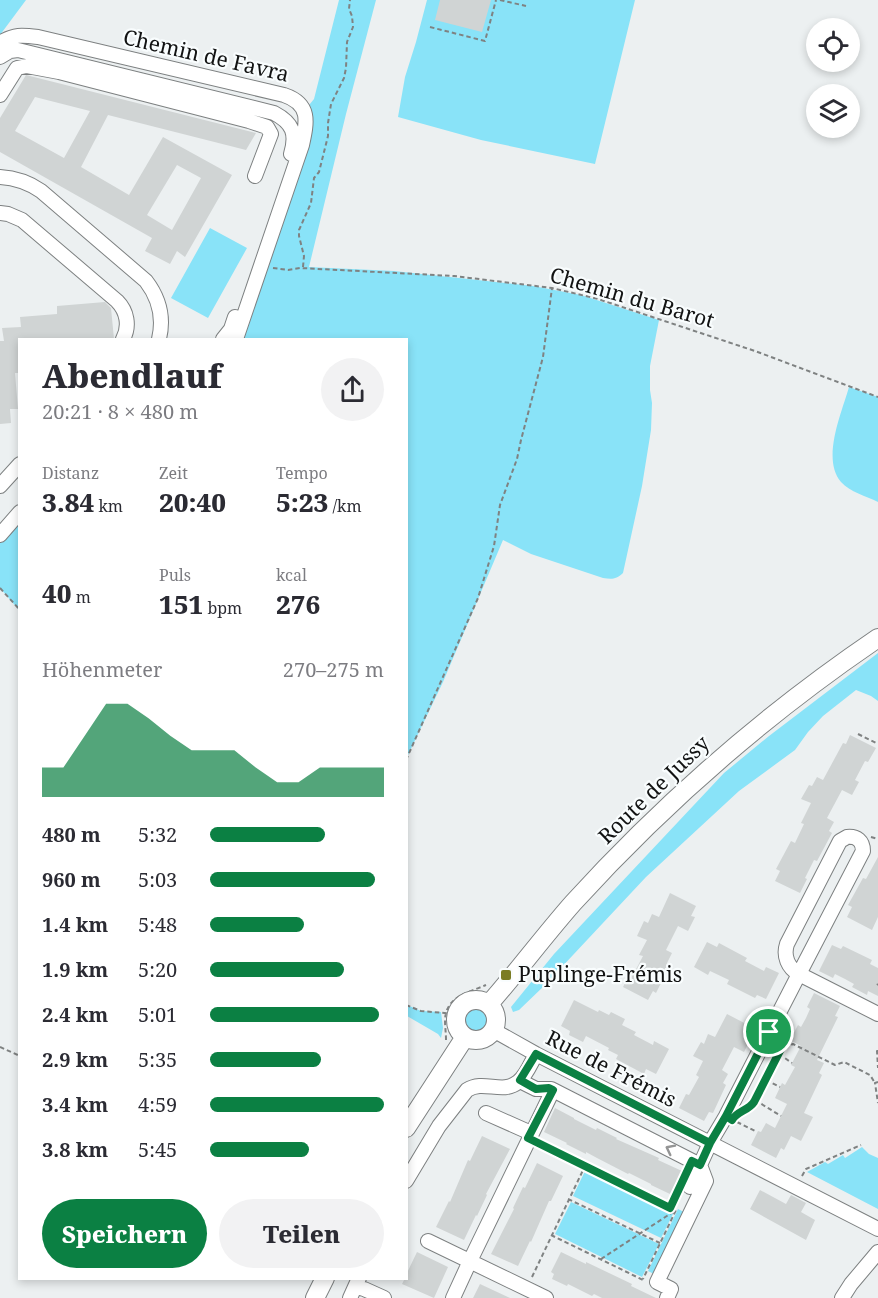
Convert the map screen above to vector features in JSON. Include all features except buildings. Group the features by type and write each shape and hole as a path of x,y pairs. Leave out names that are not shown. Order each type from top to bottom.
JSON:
{"main road":[{"name":"Route de Jussy","path":"489,1004 573,903 683,792 771,716 820,678 878,638"},
{"path":"478,1000 489,1004 496,1017 493,1030 481,1040 465,1037 457,1027 456,1014 463,1004 478,1000"},
{"path":"408,1125 465,1037"},
{"path":"315,1298 324,1280"}],"street":[{"name":"Chemin de Favra","path":"0,43 20,35 38,37 284,95 296,100 305,110 306,130 302,145 236,338"},
{"path":"0,57 10,51 18,50 274,113 285,118 291,125 294,146 239,308 231,329 225,338"},
{"path":"0,95 17,68 27,66 249,121 267,127 271,134 255,176"},
{"path":"0,177 26,182 41,191 146,281 156,296 160,309 159,338"},
{"path":"0,213 22,220 123,307 127,327 123,338"},
{"path":"0,486 18,466"},
{"path":"0,535 18,514"},
{"path":"684,1188 700,1165 710,1143 729,1118 769,1032 799,974 862,854 862,845 857,838 847,837 840,842 786,944 785,953 788,964 794,971 799,974 878,1014"},
{"name":"Rue de Frémis","path":"493,1030 878,1229"},
{"path":"408,1178 439,1126 467,1090 473,1086 482,1085 506,1088 513,1085 520,1080 536,1054"},
{"path":"520,1080 536,1089 549,1088 700,1165 706,1180 650,1280 671,1289 667,1298"},
{"path":"453,1298 553,1090"},
{"path":"486,1113 529,1136"},
{"path":"428,1241 534,1294"},
{"path":"842,1298 878,1252"},
{"path":"355,1288 364,1289 384,1298"}],"path":[{"path":"303,268 304,256 299,230 311,203 314,178 319,172 328,136 331,104 344,78 347,42 353,27 349,9 350,0"},
{"path":"430,27 485,41 498,0 525,6"},
{"name":"Chemin du Barot","path":"262,264 288,270 303,268 454,276 552,288 598,300 755,351 878,397"},
{"path":"408,756 478,598 494,546 500,505 517,459 543,357 552,288"},
{"path":"0,588 18,608"},
{"path":"858,734 878,744"},
{"path":"408,1006 422,1011 456,1014"},
{"path":"769,1032 835,1065 844,1062 870,1075 876,1083 878,1103"},
{"path":"729,1118 752,1106 785,1041"},
{"path":"0,1047 18,1055"},
{"path":"878,1051 878,1068"},
{"path":"779,1054 792,1063"},
{"path":"766,1080 780,1087"},
{"path":"755,1100 781,1116"},
{"path":"729,1118 757,1132"},
{"path":"529,1136 676,1210"},
{"path":"790,1184 794,1177 800,1180 806,1169 861,1145"},
{"path":"534,1294 551,1235 585,1166"},
{"path":"670,1207 684,1188"},
{"path":"568,1199 660,1243"},
{"path":"601,1259 676,1210"},
{"path":"551,1235 650,1280 660,1243 676,1210"}],"shaded area":[{"path":"0,0 26,0 0,35"},
{"path":"339,0 376,0 309,267 394,271 533,286 581,295 659,320 650,366 651,430 642,486 623,573 616,578 603,578 531,554 503,540 443,682 408,755 408,338 241,338 305,110 314,99"},
{"path":"427,0 635,0 595,164 481,140 398,117 405,77"},
{"path":"210,228 247,248 208,318 171,298"},
{"path":"849,387 878,397 878,502 849,488 841,482 835,472 833,448 835,435"},
{"path":"18,518 18,609 0,588 0,540"},
{"path":"878,653 878,701 856,690 823,716 795,750 739,791 646,877 544,986 519,1010 513,1012 511,1007 554,954 724,773"},
{"path":"408,1005 421,1011 441,1012 443,1028 441,1038 408,1017"},
{"path":"476,1007 486,1011 490,1021 486,1031 476,1035 466,1031 462,1021 466,1011"},
{"path":"862,1147 869,1154 878,1158 878,1209 807,1172 843,1155 845,1158"},
{"path":"586,1169 673,1210 661,1238 573,1196"},
{"path":"571,1202 659,1244 642,1277 555,1234"},
{"path":"678,1209 684,1212 654,1274 648,1271"}],"place":[{"name":"Puplinge-Frémis","path":"506,975"}],"route":[{"path":"769,1032 785,1041 752,1106 737,1113 732,1120 726,1116 700,1165 692,1161 670,1208 528,1138 553,1090 536,1089 520,1080 536,1054 710,1143 769,1032"}]}
